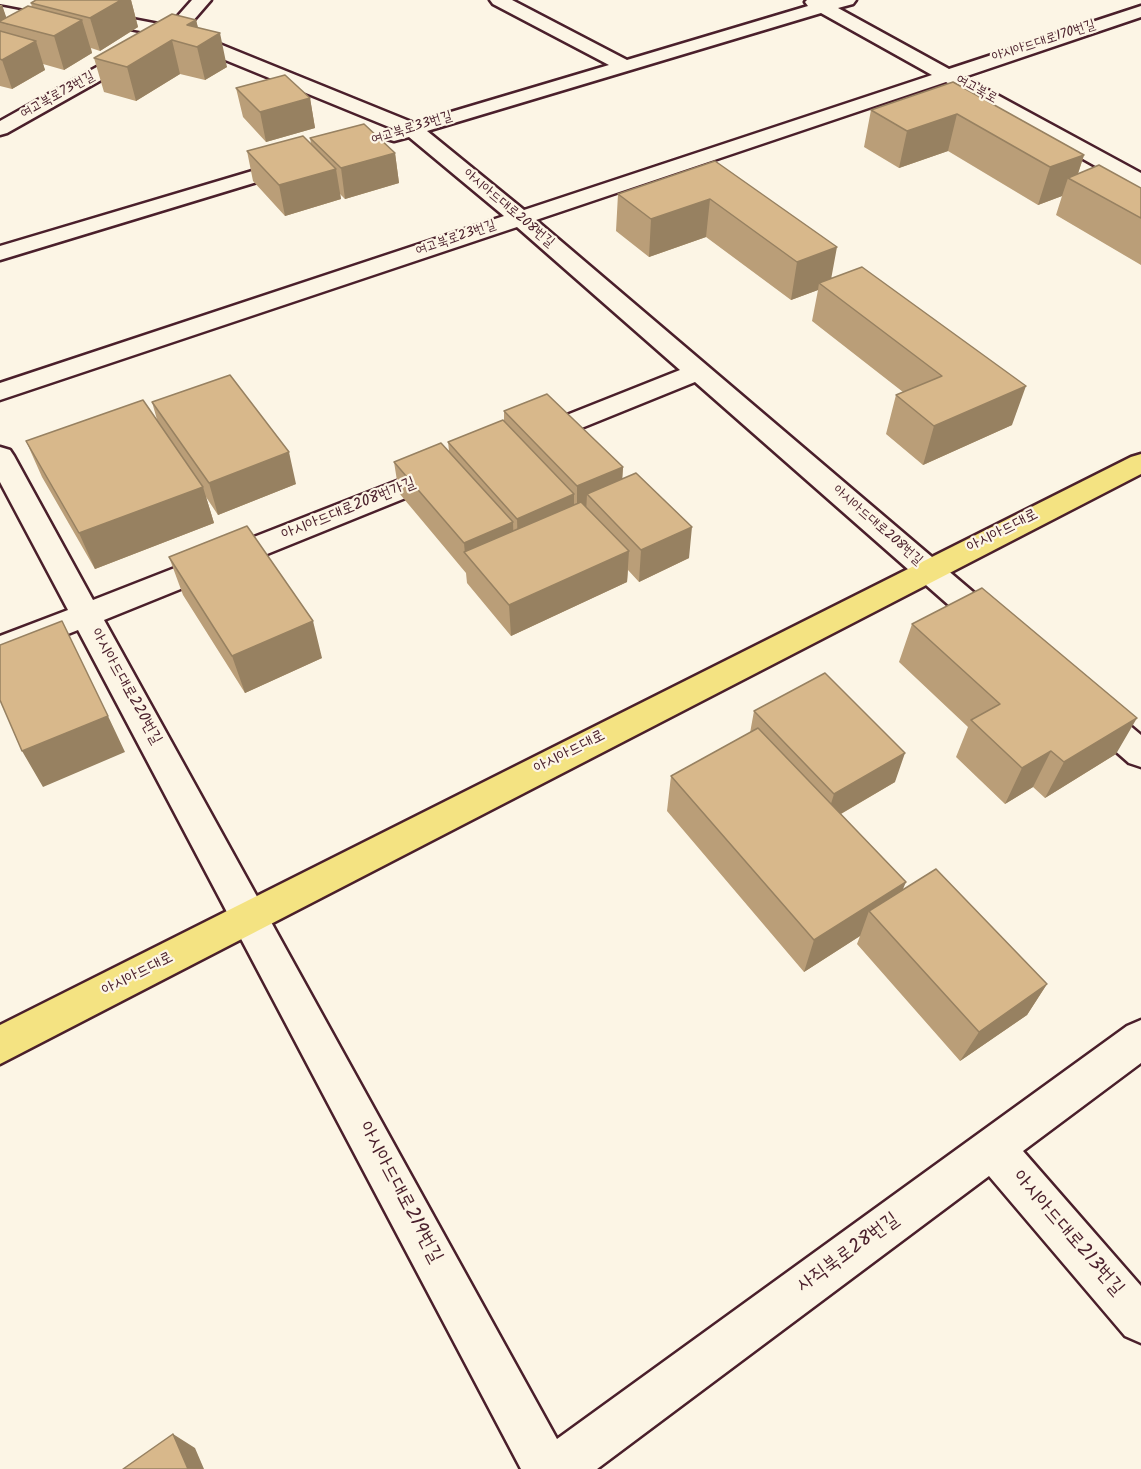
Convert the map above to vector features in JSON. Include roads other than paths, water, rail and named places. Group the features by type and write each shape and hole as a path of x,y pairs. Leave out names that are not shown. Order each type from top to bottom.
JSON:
{"main road":[{"name":"아시아드대로","path":"0,1045 927,570 1141,463"}],"street":[{"name":"아시아드대로208번길","path":"6,0 173,32 412,129 520,218 1016,646"},
{"name":"여고북로73번길","path":"0,129 173,32 202,0"},
{"path":"500,0 625,66"},
{"name":"여고북로33번길","path":"377,140 625,66 817,3 847,0"},
{"name":"여고북로","path":"817,3 946,74 1131,168 1141,182"},
{"name":"아시아드대로170번길","path":"946,74 1141,11"},
{"name":"여고북로23번길","path":"0,392 946,74"},
{"path":"0,253 320,157"},
{"path":"509,447 698,372"},
{"name":"아시아드대로220번길","path":"0,456 250,917"},
{"name":"아시아드대로208번가길","path":"0,649 465,465"},
{"path":"1070,693 1141,754"},
{"name":"아시아드대로219번길","path":"250,917 547,1469"},
{"name":"사직북로28번길","path":"557,1469 1141,1039"},
{"name":"아시아드대로213번길","path":"993,1148 1141,1320"}]}
